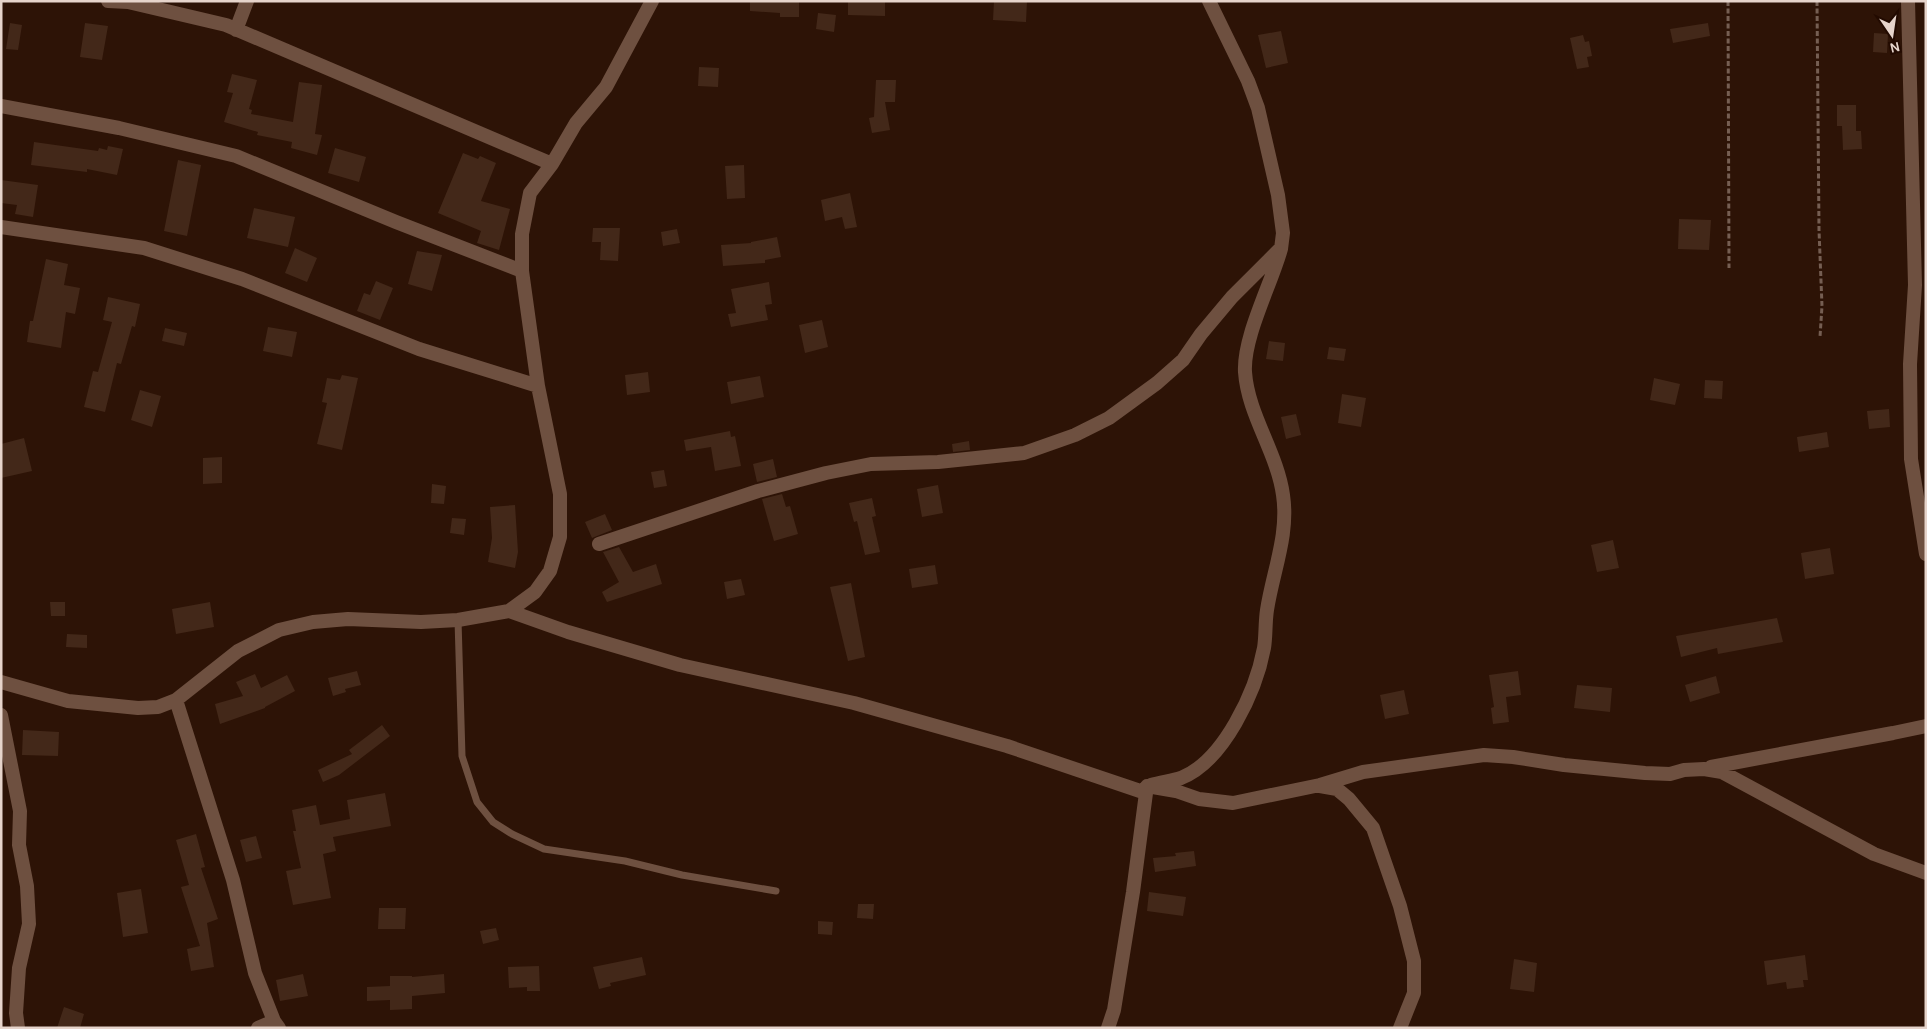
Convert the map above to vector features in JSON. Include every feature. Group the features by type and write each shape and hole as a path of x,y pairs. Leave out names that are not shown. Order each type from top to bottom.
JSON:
{"street":[{"path":"108,1 128,2 226,25 552,164"},
{"path":"236,30 248,1"},
{"path":"1,682 68,701 138,708 158,707 176,700 238,651 279,630 314,622 348,619 421,622 458,620 509,611 535,592 550,571 560,538 560,494 538,386 522,271 522,234 530,193 552,164 576,123 606,87 652,1"},
{"path":"1146,789 1181,778 1199,767 1212,755 1235,724 1248,700 1264,647 1267,610 1279,563 1285,516 1283,493 1271,453 1250,399 1245,372 1247,348 1281,249 1283,233 1278,195 1258,108 1248,80 1209,1"},
{"path":"1908,1 1915,284 1910,364 1911,459 1926,554"},
{"path":"1,106 119,128 236,156 396,222 522,271"},
{"path":"1,227 144,248 242,279 418,349 538,386"},
{"path":"599,544 758,491 826,473 871,464 938,462 1024,453 1075,435 1109,418 1170,372 1183,360 1232,297 1281,249"},
{"path":"509,611 568,632 680,665 854,703 1007,746 1146,789 1176,791 1199,799 1233,803 1320,785 1363,772 1484,755 1513,757 1564,765 1670,774 1893,734 1926,726"},
{"path":"176,700 232,880 255,973 276,1024 258,1028"},
{"path":"1,715 20,811 19,845 28,886 29,924 19,968 16,1013 18,1028"},
{"path":"1704,769 1722,772 1874,854 1926,873"},
{"path":"1320,785 1337,789 1350,799 1373,828 1400,906 1414,961 1414,993 1400,1028"},
{"path":"1108,1028 1114,1010 1133,892 1146,789"}],"lane":[{"path":"458,620 462,756 477,802 494,822 512,834 544,849 625,862 682,875 776,891"}],"path":[{"path":"1728,1 1729,268"},
{"path":"1817,1 1819,230 1822,306 1820,337"}],"building":[{"path":"750,1 799,1 799,17 780,17 780,13 750,11"},
{"path":"848,1 885,1 885,16 848,15"},
{"path":"994,1 1027,1 1026,22 993,20"},
{"path":"818,13 836,15 834,32 816,29"},
{"path":"10,23 22,25 18,50 6,49"},
{"path":"85,23 108,26 102,60 80,57"},
{"path":"1708,23 1710,36 1673,43 1670,29"},
{"path":"1281,31 1288,63 1266,68 1258,35"},
{"path":"1874,33 1888,34 1887,53 1873,52"},
{"path":"1583,35 1585,42 1589,41 1592,56 1587,57 1589,67 1577,69 1570,38"},
{"path":"699,67 719,68 718,87 698,86"},
{"path":"232,74 257,80 249,109 252,110 251,114 293,122 299,82 322,85 315,134 322,135 317,155 291,148 292,142 257,135 258,132 224,122 233,93 227,92"},
{"path":"876,80 896,80 895,102 885,102 890,130 872,133 869,118 874,117"},
{"path":"1837,105 1856,105 1856,131 1861,131 1862,149 1843,150 1842,126 1837,126"},
{"path":"34,142 98,151 99,148 107,150 108,146 123,149 117,175 87,169 87,172 31,165"},
{"path":"335,148 366,157 359,182 328,173"},
{"path":"463,153 478,159 480,156 496,163 481,201 510,209 499,250 477,243 481,231 438,213"},
{"path":"178,160 201,165 187,236 164,231"},
{"path":"744,165 745,198 727,199 725,166"},
{"path":"1,180 38,185 33,217 15,214 17,205 1,203"},
{"path":"850,193 857,227 845,229 842,217 825,221 821,200"},
{"path":"254,208 295,217 288,247 247,238"},
{"path":"1679,219 1711,220 1709,250 1678,249"},
{"path":"593,228 620,228 618,261 600,260 601,242 592,242"},
{"path":"677,229 680,243 663,246 661,232"},
{"path":"777,237 781,257 765,260 765,263 723,266 721,245 751,243"},
{"path":"295,248 317,258 307,282 285,273"},
{"path":"417,251 442,255 432,291 408,284"},
{"path":"46,259 68,264 64,285 80,288 75,314 66,312 61,348 27,342 30,321 33,321"},
{"path":"376,281 393,288 380,320 357,311 364,293 370,295"},
{"path":"769,282 772,304 765,305 768,320 731,327 728,314 736,313 731,289"},
{"path":"108,297 140,304 135,327 132,326 121,364 117,363 105,412 84,407 93,371 98,372 112,322 103,320"},
{"path":"822,320 828,347 805,353 799,325"},
{"path":"268,327 297,332 292,357 263,351"},
{"path":"165,328 187,333 184,346 162,341"},
{"path":"1269,341 1285,343 1283,361 1266,359"},
{"path":"1329,347 1346,349 1344,361 1327,359"},
{"path":"648,372 650,392 627,395 625,375"},
{"path":"342,375 358,378 342,450 317,444 327,403 322,402 327,378 340,380"},
{"path":"760,376 764,397 731,404 727,382"},
{"path":"1654,378 1680,384 1675,405 1650,400"},
{"path":"1705,380 1723,381 1722,399 1704,398"},
{"path":"140,390 161,396 152,427 131,420"},
{"path":"1342,394 1366,398 1361,427 1338,423"},
{"path":"1889,409 1890,427 1869,429 1867,411"},
{"path":"1296,414 1301,435 1286,439 1281,417"},
{"path":"730,431 731,437 735,436 741,466 715,471 711,447 686,451 684,440"},
{"path":"1827,432 1829,447 1799,452 1797,437"},
{"path":"24,438 32,471 1,478 1,444"},
{"path":"969,441 970,450 953,452 952,444"},
{"path":"222,457 222,483 203,484 203,458"},
{"path":"773,459 777,477 757,482 753,464"},
{"path":"664,470 667,486 654,488 651,472"},
{"path":"432,484 446,486 444,504 431,503"},
{"path":"938,485 943,513 922,517 917,489"},
{"path":"782,494 786,507 790,506 798,534 774,541 762,499"},
{"path":"872,498 876,516 872,517 880,552 865,555 857,521 854,522 849,503"},
{"path":"515,505 518,552 515,568 488,562 492,538 490,507"},
{"path":"605,514 612,530 592,538 585,522"},
{"path":"452,518 466,519 464,535 450,533"},
{"path":"1613,540 1619,568 1597,572 1591,545"},
{"path":"619,547 633,572 656,564 662,584 607,602 602,592 619,582 603,552"},
{"path":"1830,548 1834,574 1805,579 1801,553"},
{"path":"935,565 938,584 912,588 909,569"},
{"path":"741,579 745,595 727,599 724,582"},
{"path":"851,583 865,657 848,661 830,587"},
{"path":"50,602 65,602 65,616 51,616"},
{"path":"210,602 214,627 176,634 172,609"},
{"path":"1777,618 1783,642 1718,654 1717,648 1681,657 1676,636"},
{"path":"67,634 87,635 87,648 66,647"},
{"path":"357,671 361,685 345,689 346,692 333,696 328,678"},
{"path":"1518,671 1521,695 1506,697 1509,722 1493,724 1491,708 1494,707 1489,675"},
{"path":"255,674 261,688 287,675 295,691 265,708 220,724 215,704 243,696 236,682"},
{"path":"1716,676 1720,693 1690,702 1685,685"},
{"path":"1577,685 1612,688 1610,712 1574,708"},
{"path":"1404,690 1409,714 1385,719 1380,695"},
{"path":"382,725 390,736 339,775 323,782 318,770 352,754 349,750"},
{"path":"23,730 59,732 58,756 22,755"},
{"path":"385,793 391,826 333,837 336,851 323,854 331,898 293,905 286,871 301,868 293,831 296,831 292,810 316,805 320,825 350,819 347,800"},
{"path":"196,834 205,867 201,868 218,919 207,923 214,967 191,971 187,949 200,946 181,887 189,885 176,840"},
{"path":"256,836 262,858 246,862 240,840"},
{"path":"1194,851 1196,866 1155,872 1153,858 1176,856 1175,853"},
{"path":"141,889 148,933 123,937 117,893"},
{"path":"1149,892 1186,897 1183,916 1147,911"},
{"path":"858,904 874,904 873,919 857,918"},
{"path":"379,908 406,908 405,929 378,929"},
{"path":"818,921 833,922 832,935 818,934"},
{"path":"496,928 499,940 483,944 480,931"},
{"path":"1805,955 1808,980 1803,980 1804,987 1787,989 1786,982 1767,985 1764,961"},
{"path":"642,957 646,975 610,983 611,986 599,989 593,967"},
{"path":"1514,959 1537,963 1534,992 1510,989"},
{"path":"539,966 540,991 527,991 527,987 509,988 508,967"},
{"path":"303,974 308,996 280,1001 276,980"},
{"path":"444,974 445,993 412,996 412,1009 390,1010 390,1000 367,1001 367,987 390,986 390,976 412,977"},
{"path":"64,1007 84,1014 80,1028 57,1028"}]}
